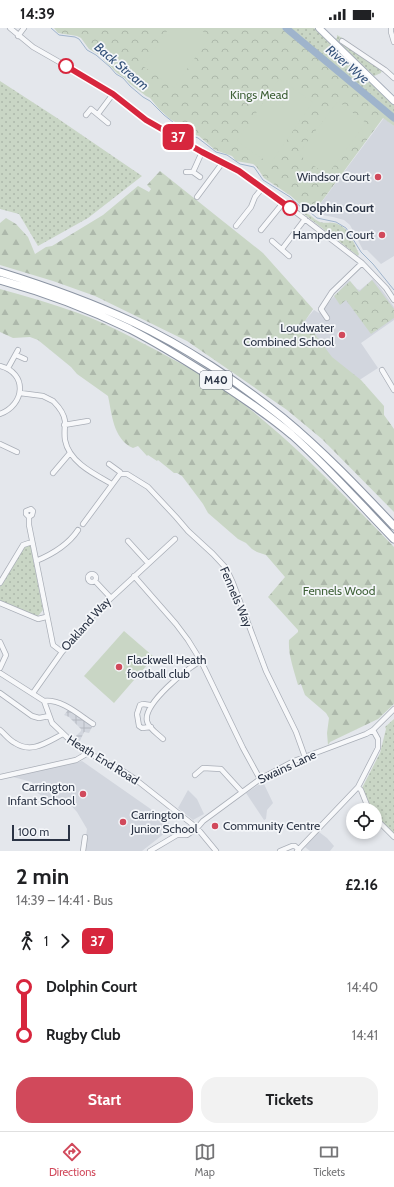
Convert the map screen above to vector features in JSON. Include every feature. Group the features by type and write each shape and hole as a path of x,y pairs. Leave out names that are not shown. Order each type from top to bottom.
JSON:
{"highway":[{"name":"M40","path":"0,272 38,284 133,322 183,349 221,373 284,419 317,448 394,526"},
{"name":"M40","path":"0,280 84,309 130,329 228,388 269,416 293,436 394,539"}],"main road":[{"path":"319,28 394,100"}],"street":[{"path":"10,28 33,47 113,94 146,120 239,171 263,187 362,263 386,288 394,300"},
{"path":"18,36 24,28"},
{"path":"391,28 394,42"},
{"path":"342,42 385,70 394,78"},
{"path":"98,114 113,94"},
{"path":"86,115 91,109 108,123"},
{"path":"193,172 202,152"},
{"path":"197,197 223,162"},
{"path":"186,172 193,172 200,177"},
{"path":"236,226 251,207 255,198 263,187"},
{"path":"261,230 283,203"},
{"path":"282,249 305,219"},
{"path":"272,241 289,256"},
{"path":"327,318 321,309 332,292 362,263"},
{"path":"8,368 17,353 25,360"},
{"path":"0,366 8,368 17,376 20,393 15,404 9,410 0,415"},
{"path":"382,370 394,390"},
{"path":"20,393 43,396 54,401 61,411 65,421 64,438 70,453 80,464 112,484"},
{"path":"64,425 88,421"},
{"path":"0,444 17,452"},
{"path":"53,473 70,453"},
{"path":"83,524 120,474 120,472 109,464"},
{"name":"Fennels Way","path":"120,474 127,474 148,487 188,531 226,568 266,671 296,732 305,757"},
{"path":"29,517 28,525 46,617 53,644 62,652"},
{"path":"36,561 50,555 72,538 78,530"},
{"name":"Oakland Way","path":"33,692 62,652 96,612 110,597 175,539"},
{"path":"128,541 148,563"},
{"path":"0,583 23,545 32,542"},
{"path":"134,576 176,624 201,661 243,748 260,779"},
{"path":"95,581 110,597"},
{"path":"0,603 38,619 46,617"},
{"path":"0,642 6,655 0,668"},
{"path":"163,739 146,720 146,713 150,705 174,681 201,661"},
{"path":"0,672 33,692 44,701 49,700 58,702 93,724"},
{"path":"0,693 32,716 39,718 49,716"},
{"name":"Heath End Road","path":"44,701 52,723 72,743 120,769 135,779 197,828 216,851"},
{"path":"150,705 140,705 137,714 139,726 142,728 151,727"},
{"name":"Swains Lane","path":"197,828 203,821 260,779 294,761 366,734 394,709"},
{"path":"0,730 15,743 27,748 38,747 63,734"},
{"path":"280,851 292,846 295,846 298,850 358,787 378,748 378,739 372,730"},
{"path":"0,777 76,760 88,753"},
{"path":"195,775 200,770 208,768 221,769 226,772 242,792"},
{"path":"358,787 361,790 366,803"},
{"path":"382,825 394,837"},
{"path":"150,851 177,835 187,835 197,828"},
{"path":"83,851 85,837"}],"shaded area":[{"path":"384,118 394,126 394,256 381,264 367,250 363,250 350,225 344,220 322,215 315,211"},
{"name":"Loudwater Combined School","path":"373,279 394,307 394,320 361,343 378,368 347,388 302,324 314,310 319,313 349,280 357,289 360,290"},
{"path":"68,710 80,717 92,727 89,733 84,732 79,743 73,739 81,731 81,729 69,717 64,715"},
{"path":"82,761 165,819 173,828 142,851 84,851 87,829 77,812 67,801 56,804 34,791 32,782 13,777"},
{"path":"263,782 273,803 267,810 266,819 264,820 246,793"},
{"path":"188,790 197,799 204,814 193,820 178,808"},
{"path":"319,832 334,846 330,851 310,851 305,847"}],"green space":[{"name":"Kings Mead","path":"54,28 282,28 394,119 394,126 383,118 314,212 304,208 291,196 264,178 253,164 236,161 232,156 215,150 199,136 188,133 182,126 170,119 159,109 150,98 117,73 98,54 89,49 81,38 58,33"},
{"path":"169,28 198,28 210,36 174,88 143,66"},
{"path":"290,28 314,28 394,103 394,114"},
{"path":"337,35 344,39 342,41 382,69 381,73 374,76 335,39 337,38"},
{"path":"279,79 313,102 270,164 237,141"},
{"path":"0,81 142,176 88,218 38,246 19,214 0,209"},
{"path":"338,101 366,123 327,175 298,154"},
{"path":"160,171 263,253 313,309 305,321 332,357 361,380 384,406 384,415 394,429 394,512 322,439 287,410 187,341 95,296 53,281 0,265 0,223 6,218 16,224 28,237 35,254 46,247 52,246 103,215 138,186 149,192 151,189 147,185"},
{"path":"304,214 309,214 320,222 339,224 343,227 353,240 359,254 358,256"},
{"path":"372,280 394,309 394,318 371,334 346,300 340,305 334,296 350,281 359,292"},
{"name":"Fennels Wood","path":"0,289 59,306 100,322 122,332 212,381 242,403 288,441 394,547 394,704 378,719 330,742 328,745 327,733 329,718 326,713 305,695 301,684 298,685 289,651 289,640 298,632 298,630 268,597 285,577 266,555 257,552 246,543 238,539 208,513 182,476 174,473 158,460 157,461 148,455 147,456 138,446 133,448 121,439 114,425 108,396 77,374 71,367 38,340 30,337 13,338 0,332"},
{"path":"24,544 28,544 31,547 43,610 38,616 0,601 0,584"},
{"name":"Flackwell Heath football club","path":"124,631 154,657 114,703 84,676"},
{"path":"394,719 394,836 382,823 382,803 369,803 362,788 380,753 386,729 385,727"}],"waterway":[{"name":"Back Stream","path":"51,28 59,35 79,39 87,50 96,55 116,74 123,78 130,86 150,101 178,126"},
{"name":"River Wye","path":"286,28 394,118"},
{"name":"Back Stream","path":"182,129 187,134 198,138 216,152 227,155 240,164 254,167 263,180 290,197 304,210 310,212 317,218 336,222 346,228 361,252 394,290"}],"bus line":[{"name":"37","path":"66,66 113,94 146,120 239,171 273,194 290,208"}],"place":[{"name":"Windsor Court","path":"378,177"},
{"name":"Dolphin Court","path":"290,208"},
{"name":"Hampden Court","path":"382,235"},
{"name":"Loudwater Combined School","path":"342,335"},
{"name":"Flackwell Heath football club","path":"119,667"},
{"name":"Carrington Infant School","path":"83,794"},
{"name":"Carrington Junior School","path":"123,822"},
{"name":"Community Centre","path":"215,826"}]}
